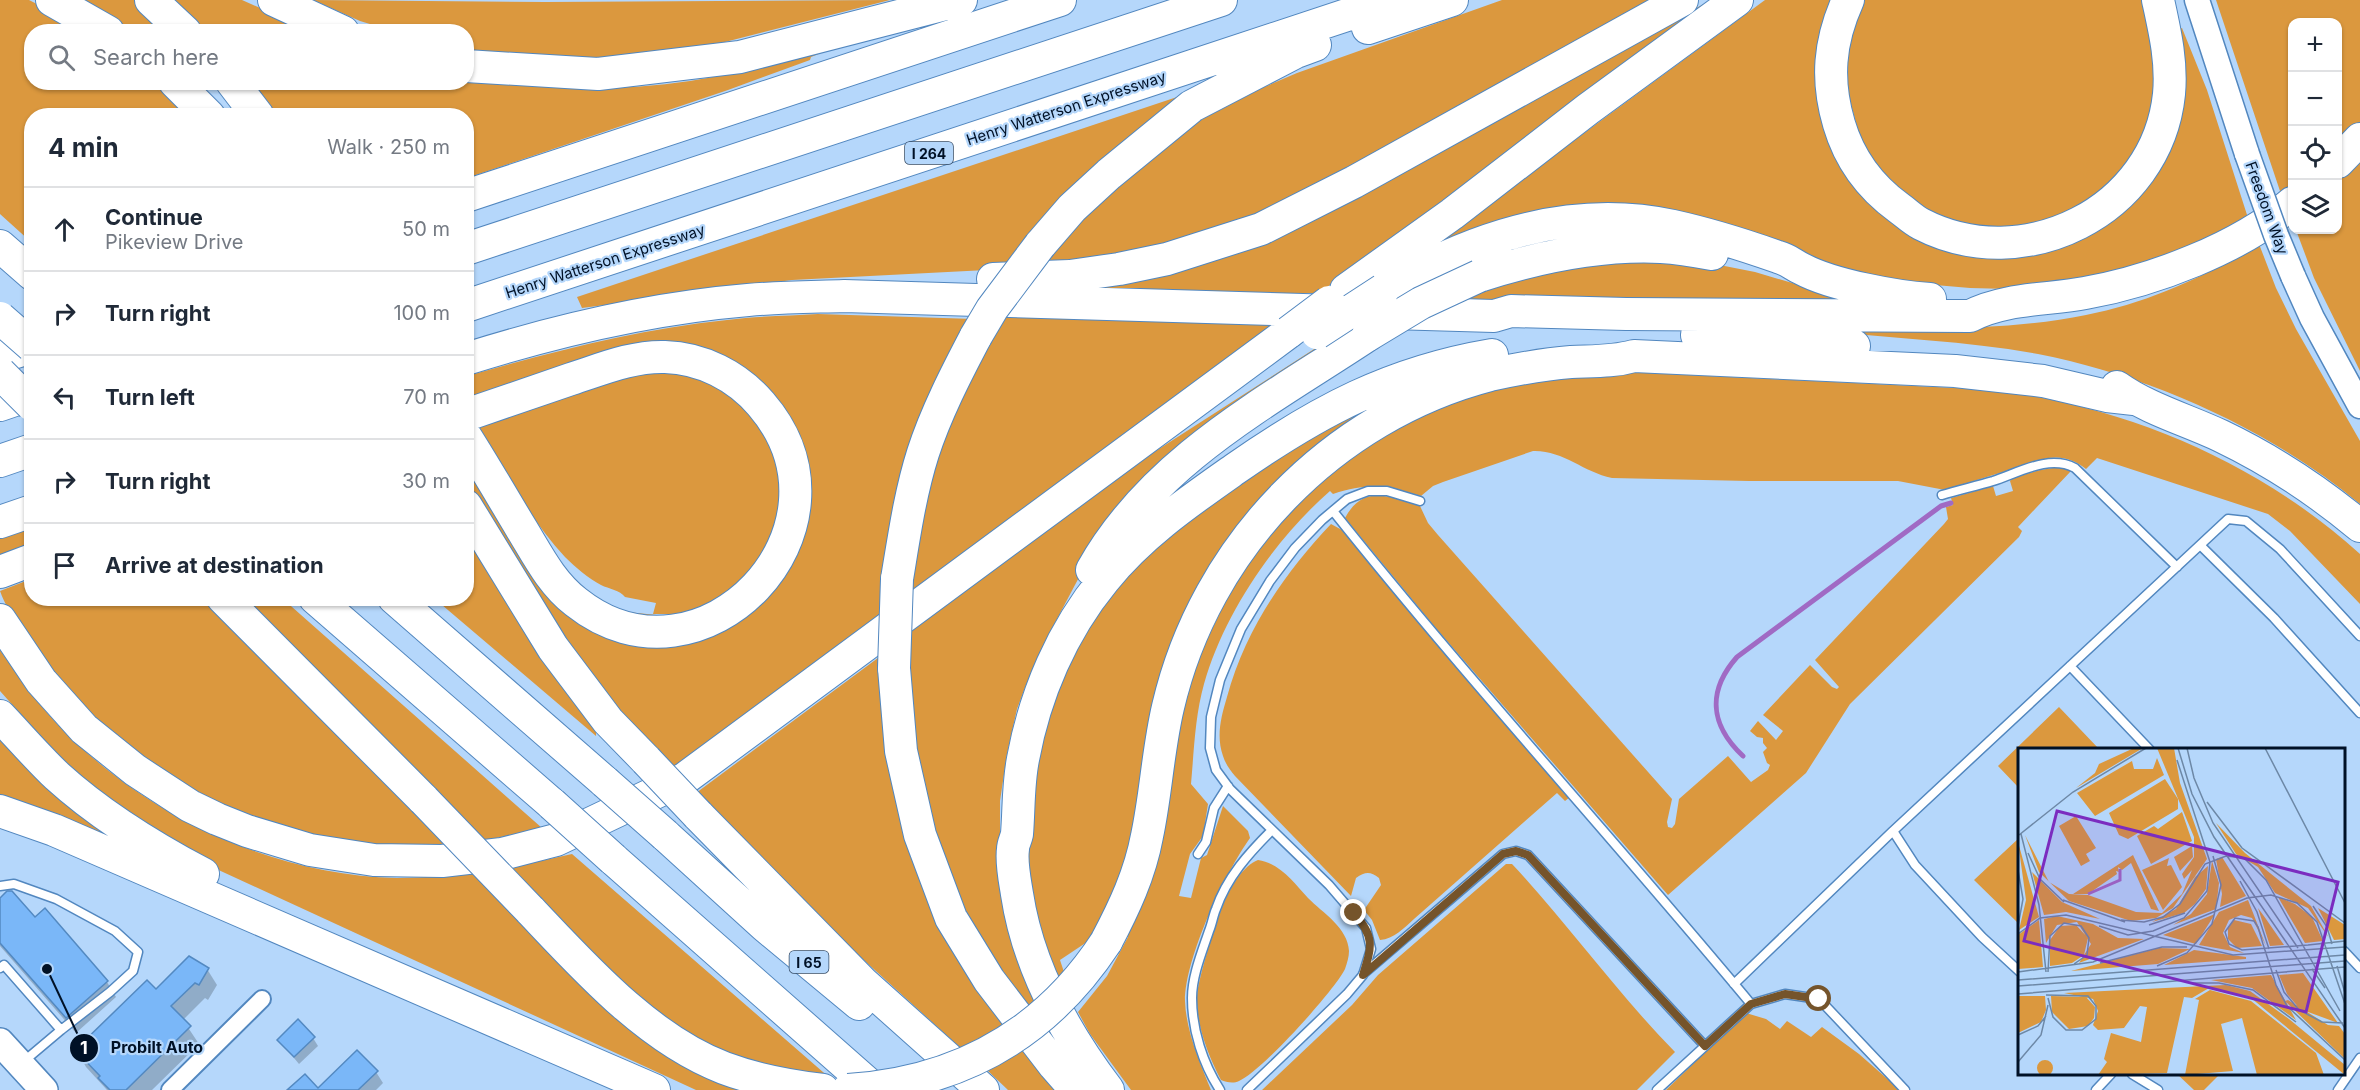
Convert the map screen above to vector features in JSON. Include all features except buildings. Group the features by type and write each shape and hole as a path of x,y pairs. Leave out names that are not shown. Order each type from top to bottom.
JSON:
{"highway":[{"path":"52,0 94,24"},
{"path":"151,0 176,24"},
{"path":"274,0 326,24"},
{"path":"474,66 598,74 740,57 962,0"},
{"path":"474,193 1060,0"},
{"path":"474,246 1221,0"},
{"name":"Henry Watterson Expressway","path":"474,303 1392,0"},
{"path":"1076,1090 989,980 951,918 918,825 901,751 894,668 897,579 909,508 924,453 942,406 976,336 992,309 1040,245 1079,201 1192,106 1296,52 1452,0"},
{"path":"844,296 904,282 1070,276 1119,269 1167,259 1261,229 1354,182 1682,0"},
{"path":"0,620 40,681 84,729 135,770 190,806 247,831 310,850 374,860 442,861 502,854 556,840 684,779 1229,376 1289,351 1303,332 1346,290 1452,214 1588,109 1737,0"},
{"path":"1848,0 1836,34 1831,80 1832,99 1843,137 1854,158 1867,179 1882,195 1919,223 1946,234 1989,243 2036,239 2081,223 2115,199 2145,163 2155,143 2168,97 2169,50 2157,0"},
{"path":"183,90 200,108"},
{"path":"238,90 252,108"},
{"path":"2342,157 2360,139"},
{"path":"474,357 555,333 650,312 748,300 844,296 1494,316 1511,311 1970,316 1987,307 2086,293 2148,277 2210,253 2279,214 2288,206"},
{"path":"1303,332 1451,253 1506,233 1552,223 1597,219 1671,226 1726,239 1792,261 1801,269"},
{"path":"0,246 24,267"},
{"path":"1108,1090 1075,1043 1042,982 1023,925 1017,895 1013,849 1007,837 1010,783 1020,726 1048,649 1102,554 1145,498 1204,444 1368,335 1421,303 1479,276 1552,255 1608,249 1662,247 1731,256 1788,270 1801,269 1857,287 1924,298 1970,301 1987,307"},
{"path":"1494,316 1510,322 1766,339 2024,360 2109,381 2134,399 2199,426 2254,453 2295,478 2360,526"},
{"path":"0,318 24,339"},
{"path":"0,341 24,335"},
{"path":"0,357 24,349"},
{"path":"1013,849 1017,836 1022,760 1040,696 1058,653 1075,621 1103,580 1146,534 1289,432 1331,407 1390,382 1430,369 1510,352 1605,350 1621,351 1634,356 1955,371 2043,381 2107,396 2134,399"},
{"path":"848,1090 902,1084 940,1074 976,1059 1012,1040 1061,998 1089,967 1106,942 1131,892 1147,838 1168,707 1188,645 1223,572 1245,539 1304,476 1367,427 1423,398 1455,385 1519,369 1571,362 1615,362 1634,356"},
{"path":"474,412 626,361 664,357 702,363 736,381 754,396 778,426 788,452 795,489 790,531 779,558 762,583 741,603 693,626 670,630 636,629 590,612 561,588 547,571 474,450"},
{"path":"0,373 24,397"},
{"path":"0,405 24,397"},
{"path":"0,460 24,452"},
{"path":"0,522 24,514"},
{"path":"474,519 553,648 609,721 863,983 983,1090"},
{"path":"0,572 24,563"},
{"path":"231,606 574,957 635,1015 687,1049 723,1068 791,1086 822,1090"},
{"path":"324,606 875,1090"},
{"name":"I 65","path":"403,606 665,835 765,926 877,1019 952,1090"},
{"path":"0,716 59,778 99,811 155,848 203,874 361,947 438,996"},
{"path":"0,811 54,830 654,1090"}],"main road":[{"name":"Freedom Way","path":"2197,0 2276,235 2312,318 2360,406"},
{"path":"0,1042 44,1090"}],"street":[{"path":"170,1090 262,999"}],"lane":[{"path":"1942,495 2036,466 2066,463 2075,468 2176,567"},
{"path":"1363,975 1371,950 1366,927 1329,885 1228,786 1216,770 1210,748 1211,717 1220,680 1241,628 1270,581 1295,548 1347,499 1368,491 1387,491 1420,501"},
{"path":"1333,511 1580,803 1665,899 1751,1004"},
{"path":"1734,984 1893,831 2228,519 2246,521 2280,549 2360,636"},
{"path":"2200,545 2274,618 2360,713"},
{"path":"2070,666 2148,748"},
{"path":"1198,854 1206,842 1214,808 1228,786"},
{"path":"1220,1090 1205,1060 1196,1030 1192,997 1195,978 1215,910 1223,893 1233,874 1272,830"},
{"path":"1893,831 1915,865 1982,937 2018,971"},
{"path":"1247,1090 1347,994 1363,975 1503,854 1516,851 1528,855 1705,1046"},
{"path":"0,886 14,884 56,899 115,931 138,952 133,970 110,992 20,1064"},
{"path":"2345,953 2360,968"},
{"path":"1,964 61,1030"},
{"path":"1657,1090 1751,1004 1785,994 1819,999 1905,1090"},
{"path":"2338,1090 2360,1058"},
{"path":"2096,1090 2110,1075"},
{"path":"2134,1075 2158,1090"}],"shaded area":[{"path":"0,0 29,0 76,24 24,24 24,90 167,90 187,108 24,108 24,236 0,214"},
{"path":"76,0 137,0 163,24 116,24"},
{"path":"168,0 242,0 296,24 194,24"},
{"path":"313,0 545,2 890,0 682,53 605,60 474,51 474,24 370,24"},
{"path":"1502,0 1665,0 1393,151 1199,242 1038,268 1084,212 1195,123 1262,88 1297,73"},
{"path":"1711,0 1612,78 1319,293 1286,293 1278,296 1066,287 1363,191"},
{"path":"1765,0 1839,0 1823,65 1899,219 2087,235 2114,214 2172,144 2178,130 2184,102 2184,57 2179,29 2182,28 2207,90 2248,218 2218,235 2118,273 2009,289 1912,283 1854,272 1696,221 1419,257"},
{"path":"1865,0 2145,0 2159,100 2120,179 2050,224 1981,229 1928,212 1897,189 1871,157 1860,138 1848,93 1847,71 1854,27"},
{"path":"2216,0 2360,0 2360,126 2342,146 2342,18 2288,18 2288,192 2282,197"},
{"path":"820,50 821,53 811,57 810,60 728,90 474,176 474,108 266,108 252,90 474,90 474,79 550,87 634,87 690,81"},
{"path":"1186,94 1006,269 792,280 582,308 577,297"},
{"path":"2360,158 2360,371 2314,278 2298,234 2342,234 2342,177"},
{"path":"2259,244 2276,288 2296,329 2360,441 2360,504 2288,452 2249,430 2166,392 2123,376 2081,364 2012,350 1826,331 1990,327 2086,315 2153,296 2197,278"},
{"path":"1689,259 1755,272 1860,303 1461,299 1506,281 1577,263"},
{"path":"818,314 974,319 884,613 673,770 615,703 562,632 474,493 474,473 569,606 734,623 776,586 793,563 804,536 809,503 807,471 799,439 784,410 765,385 740,365 711,351 678,344 474,401 474,374 628,335 694,324"},
{"path":"1003,317 1276,323 909,593 926,492 952,414"},
{"path":"1339,333 1085,566 1048,636 1017,709 1000,801 1000,846 1040,1004 1027,1014 969,919 937,843 911,731 907,633 1148,456"},
{"path":"666,371 691,375 714,384 737,398 757,417 780,465 781,517 760,565 716,604 677,614 653,614 656,603 625,597 601,585 565,557 529,511 477,428 595,386 643,374"},
{"path":"1607,371 1997,390 2096,411 2144,426 2236,467 2279,492 2321,521 2360,554 2360,604 2290,531 2268,514 2097,458 2086,469 2069,459 2048,458 1945,490 1898,481 1612,478 1554,454 1533,451 1433,486 1421,496 1377,487 1358,488 1333,494 1330,491 1290,531 1271,554 1238,604 1213,657 1201,696 1191,784 1208,804 1203,836 1190,854 1179,896 1191,898 1201,858 1207,855 1223,806 1248,831 1250,838 1229,872 1208,916 1187,983 1185,1001 1188,1024 1194,1047 1211,1090 1131,1090 1090,1034 1078,1012 1107,976 1128,937 1146,890 1189,678 1240,570 1300,497 1395,424 1492,385"},
{"path":"1399,391 1239,534 1137,848 1093,938 1060,960 1066,978 1060,985 1036,916 1028,867 1028,791 1063,664 1131,565 1282,451"},
{"path":"2059,467 2071,471 2018,527 2022,531 2019,537 1850,704 1806,773 1668,895 1434,626 1345,518 1352,507 1369,496 1388,497 1420,506 1428,523 1438,535 1672,799 1667,822 1668,827 1672,828 1675,824 1679,799 1728,756 1751,782 1768,770 1770,765 1763,752 1767,748 1763,743 1763,738 1757,737 1750,731 1758,721 1776,740 1783,731 1763,715 1810,665 1832,687 1837,689 1839,687 1815,660 1944,524 1948,519 1946,507 1953,505 1951,498 1993,486 1996,496 2013,491 2010,481 2012,478"},
{"path":"1331,524 1342,530 1570,797 1565,801 1557,793 1403,929 1390,938 1380,940 1372,920 1364,910 1381,885 1379,878 1373,874 1362,874 1356,878 1351,896 1235,776 1225,761 1220,741 1221,719 1227,697 1255,626 1282,583"},
{"path":"24,529 24,557 0,565 0,538"},
{"path":"474,541 596,728 596,736 443,606 474,606"},
{"path":"24,582 24,606 209,606 447,846 374,845 335,840 295,831 255,818 179,783 112,737 82,710 15,621 0,591"},
{"path":"245,606 291,606 542,828 478,842"},
{"path":"0,650 24,684 69,736 103,766 140,793 179,817 263,854 307,866 352,874 397,878 475,874 744,1090 696,1090 199,861 75,775 0,691"},
{"path":"882,655 885,711 1010,1027 965,1052 833,932 696,793"},
{"path":"2059,707 2098,748 2018,748 2018,787 1998,766"},
{"path":"0,729 112,833 108,840 0,798"},
{"path":"2018,839 2018,923 1974,880"},
{"path":"572,854 831,1079 742,1063 662,1021 505,869"},
{"path":"1258,860 1280,869 1334,921 1348,943 1349,956 1338,980 1279,1048 1249,1075 1237,1082 1230,1082 1221,1080 1207,1050 1198,1018 1197,996 1209,947 1226,898 1243,871"},
{"path":"1506,864 1512,864 1533,887 1633,1006 1675,1052 1637,1090 1262,1090 1352,1005 1378,975"},
{"path":"1746,1013 1766,1019 1780,1029 1787,1021 1811,1037 1822,1027 1859,1054 1900,1090 1666,1090"},
{"path":"1027,1046 1065,1090 1008,1090 987,1070"},
{"path":"2178,1075 2219,1075 2204,1090 2194,1090"}],"waterway":[{"path":"1743,756 1724,732 1716,708 1721,682 1737,657 1941,506 1951,503"}],"place":[{"name":"Probilt Auto","path":"47,969"}],"route":[{"path":"1354,913 1366,927 1371,950 1363,975 1503,854 1516,851 1528,855 1619,956 1705,1046 1751,1004 1785,994 1819,999"}]}
